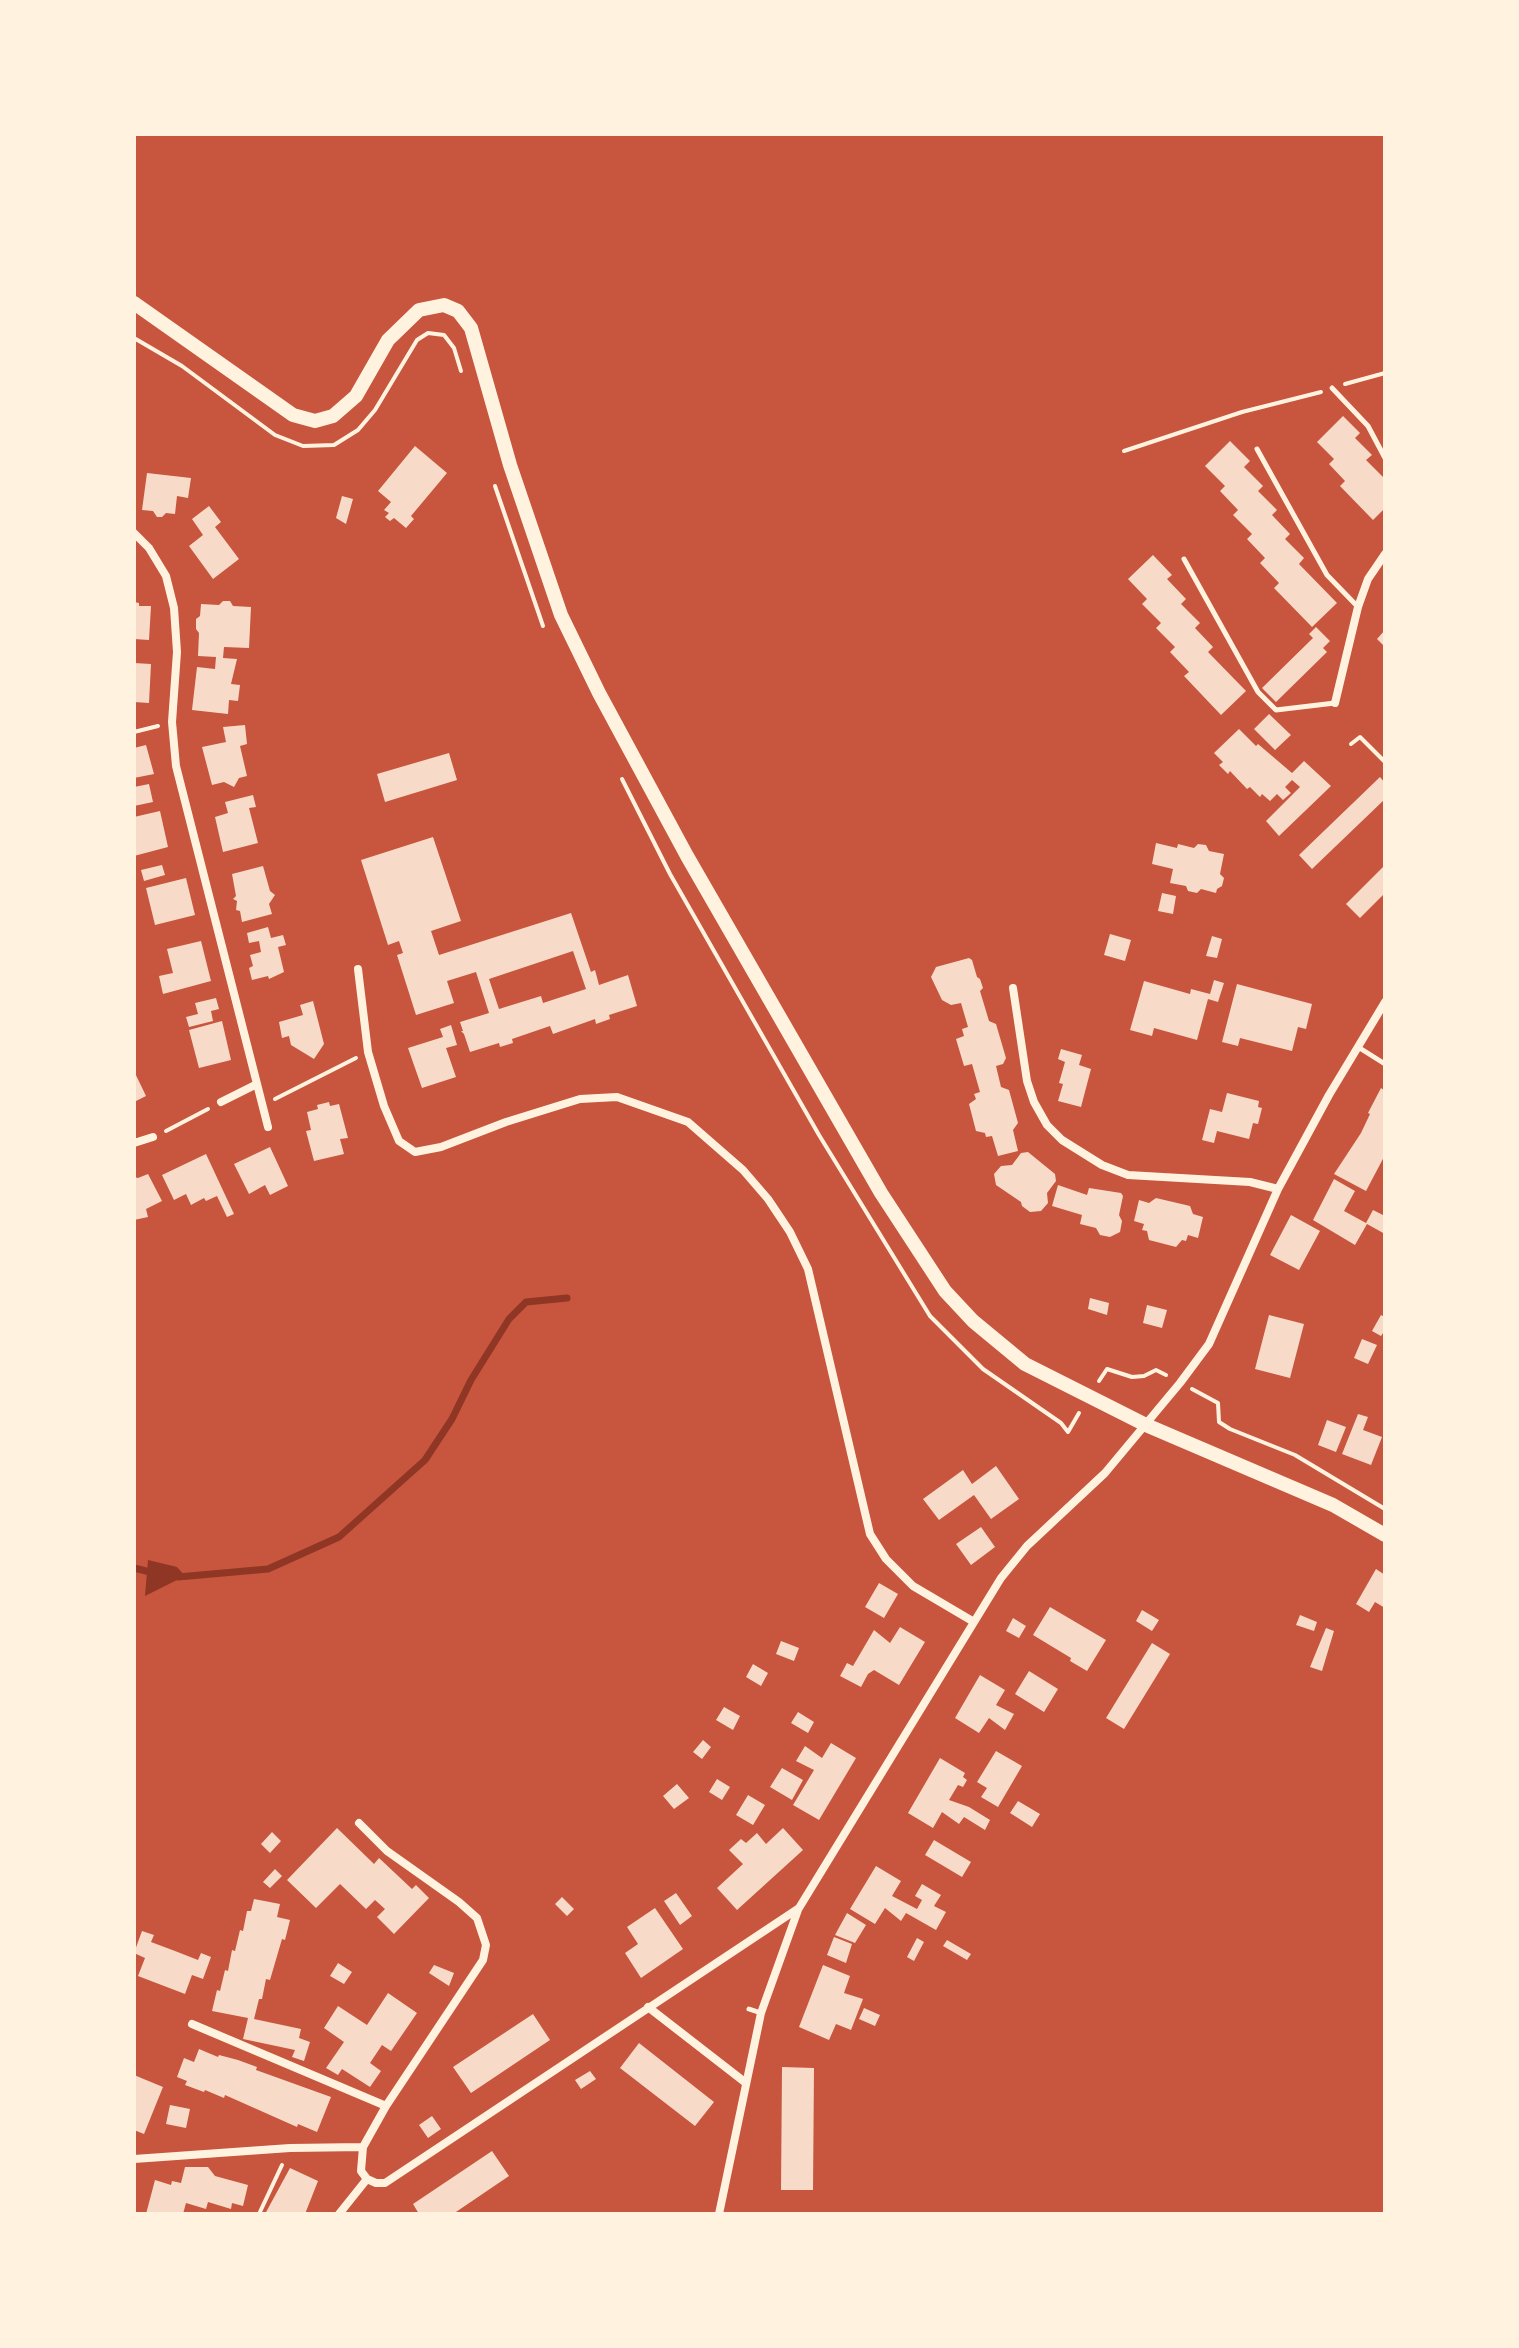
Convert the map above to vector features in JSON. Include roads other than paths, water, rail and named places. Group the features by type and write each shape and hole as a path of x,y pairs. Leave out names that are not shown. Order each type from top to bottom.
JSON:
{"main road":[{"path":"134,303 293,415 315,421 333,416 356,396 388,340 419,310 444,305 458,311 471,328 510,465 561,615 646,783 881,1193 945,1291 973,1321 1025,1364 1146,1425 1333,1505 1385,1535"}],"street":[{"path":"134,533 149,548 166,576 174,608 177,652 172,722 176,766 268,1127"},
{"path":"1335,703 1358,607 1368,579 1385,554"},
{"path":"358,969 368,1052 384,1106 399,1141 415,1152 441,1147 506,1122 580,1099 617,1097 688,1122 743,1170 783,1221 808,1269 870,1534 886,1559 913,1586 974,1622"},
{"path":"1013,988 1027,1081 1047,1125 1062,1140 1102,1165 1128,1175 1250,1182 1278,1189"},
{"path":"719,2214 761,2013 799,1908 1001,1578 1027,1546 1105,1473 1209,1344 1278,1189 1357,1046 1385,1002"},
{"path":"221,1102 257,1084"},
{"path":"134,1143 153,1137"},
{"path":"359,1823 387,1851 477,1918 486,1945 483,1960 386,2106 363,2147 361,2171 367,2179 376,2183 385,2183 406,2172 799,1908"},
{"path":"648,2007 696,2038 746,2083"},
{"path":"192,2024 386,2106"},
{"path":"134,2159 290,2148 363,2147"},
{"path":"339,2214 367,2179"}],"lane":[{"path":"1332,388 1368,426 1385,458"},
{"path":"1257,449 1327,575 1358,607"},
{"path":"1184,559 1258,692 1276,710 1335,703"},
{"path":"1357,1046 1385,1064"},
{"path":"705,1969 712,1978"},
{"path":"749,2009 761,2013"}],"waterway":[{"path":"178,1577 268,1569 339,1537 425,1460 509,1319 526,1302 567,1298"},
{"path":"134,1568 154,1573"}]}
